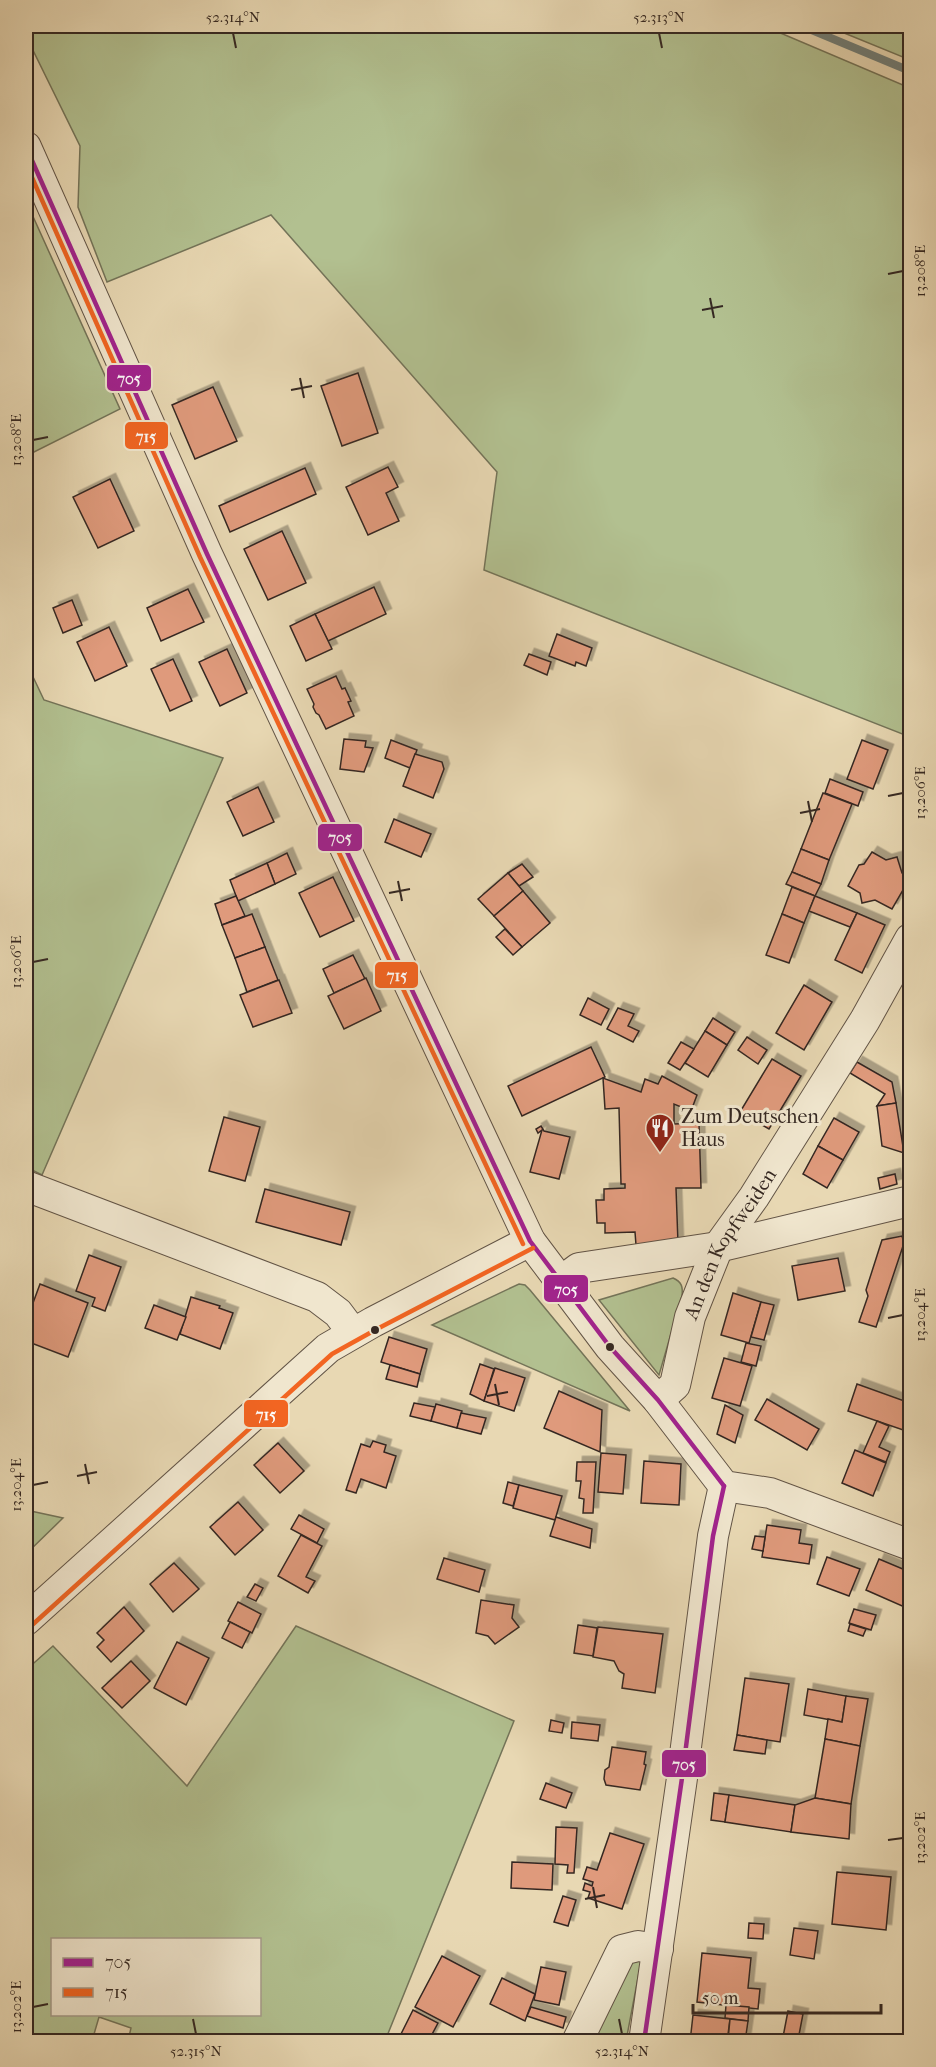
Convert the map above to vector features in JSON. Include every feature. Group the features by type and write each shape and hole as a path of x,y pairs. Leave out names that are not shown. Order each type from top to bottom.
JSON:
{"street":[{"path":"26,147 207,554 530,1241 610,1347 658,1400 724,1486 770,1493 910,1545"},
{"name":"An den Kopfweiden","path":"658,1400 675,1385 690,1317 718,1247 754,1197 858,1030 910,939"},
{"path":"26,1186 317,1297 338,1313 353,1333"},
{"path":"560,1282 579,1268 718,1247 910,1201"},
{"path":"26,1620 328,1348 530,1241"},
{"path":"644,2042 713,1536 724,1486"},
{"path":"577,2042 622,1950 638,1946 658,1949"}],"green space":[{"path":"26,26 764,26 910,88 910,737 484,570 497,472 271,215 107,282 78,207 80,146 26,36"},
{"path":"827,26 910,26 910,60"},
{"path":"26,201 120,409 26,456"},
{"path":"26,662 44,700 223,758 42,1175 26,1167"},
{"path":"673,1278 681,1285 682,1296 659,1375 599,1300"},
{"path":"519,1284 525,1285 530,1290 630,1411 432,1325"},
{"path":"26,1510 63,1518 26,1554"},
{"path":"296,1626 514,1721 385,2041 128,2041 131,2028 99,2017 92,2041 26,2041 26,1670 53,1646 187,1786"},
{"path":"626,1957 637,1957 641,1962 626,2041 589,2042"}],"building":[{"path":"358,373 378,433 342,446 321,386"},
{"path":"213,387 237,441 195,459 172,405"},
{"path":"388,467 398,487 386,493 399,521 368,535 346,487"},
{"path":"305,468 316,494 230,532 219,506"},
{"path":"110,479 134,531 98,548 73,497"},
{"path":"282,531 306,583 268,600 244,549"},
{"path":"374,587 386,614 328,641 315,614"},
{"path":"188,589 204,622 161,641 147,608"},
{"path":"72,600 82,625 63,633 53,608"},
{"path":"315,614 332,649 306,661 290,626"},
{"path":"109,627 127,666 95,681 77,642"},
{"path":"557,634 592,648 586,666 576,662 575,666 549,656"},
{"path":"227,649 247,693 220,706 199,662"},
{"path":"529,654 551,662 547,675 524,665"},
{"path":"173,659 192,701 170,711 151,669"},
{"path":"336,676 351,701 348,702 354,716 326,729 313,707 314,704 307,689"},
{"path":"344,739 366,741 365,747 373,748 364,772 340,769"},
{"path":"391,740 417,750 410,768 385,758"},
{"path":"862,740 888,750 873,789 847,779"},
{"path":"415,754 442,762 444,769 433,798 403,786"},
{"path":"830,779 863,792 858,806 825,793"},
{"path":"258,787 274,822 243,836 227,802"},
{"path":"823,793 852,804 829,860 801,849"},
{"path":"394,819 431,834 421,857 385,842"},
{"path":"801,849 829,860 821,884 792,872"},
{"path":"872,852 886,860 897,857 902,873 910,878 892,909 875,900 862,903 860,893 848,886 859,865 864,864"},
{"path":"287,853 296,874 275,884 267,863"},
{"path":"267,863 275,884 238,901 230,880"},
{"path":"522,864 533,877 519,886 508,873"},
{"path":"792,872 821,884 815,896 786,884"},
{"path":"508,873 523,891 494,916 478,899"},
{"path":"333,877 354,921 320,937 299,893"},
{"path":"792,887 815,896 804,923 782,914"},
{"path":"523,891 550,923 522,947 494,916"},
{"path":"236,896 245,916 222,925 215,904"},
{"path":"815,896 857,913 850,927 809,911"},
{"path":"857,913 885,925 862,973 835,960"},
{"path":"252,914 265,947 235,958 222,925"},
{"path":"782,914 804,923 789,963 766,955"},
{"path":"505,929 522,947 513,955 496,937"},
{"path":"265,947 278,980 247,992 235,958"},
{"path":"353,955 365,979 334,993 323,969"},
{"path":"366,978 381,1011 344,1029 328,996"},
{"path":"279,980 292,1013 253,1027 240,995"},
{"path":"804,985 832,1002 804,1050 776,1033"},
{"path":"588,998 609,1009 601,1025 580,1015"},
{"path":"618,1008 634,1014 628,1026 639,1031 633,1042 607,1029"},
{"path":"713,1018 735,1032 727,1045 705,1031"},
{"path":"705,1031 727,1045 708,1077 685,1063"},
{"path":"747,1037 767,1050 758,1064 738,1050"},
{"path":"681,1042 694,1049 680,1070 668,1063"},
{"path":"591,1047 605,1077 522,1116 508,1086"},
{"path":"772,1059 801,1076 769,1129 740,1112"},
{"path":"857,1062 892,1082 896,1103 877,1106 885,1094 850,1073"},
{"name":"Zum Deutschen Haus","path":"662,1076 697,1095 691,1111 674,1104 674,1124 699,1123 701,1188 676,1188 678,1243 636,1245 635,1232 605,1233 605,1223 597,1223 596,1200 604,1200 604,1189 625,1188 625,1184 621,1184 619,1108 605,1109 603,1078 641,1092 645,1079 658,1084"},
{"path":"896,1103 904,1153 882,1146 877,1106"},
{"path":"224,1117 260,1127 245,1181 209,1171"},
{"path":"834,1118 859,1132 843,1160 818,1146"},
{"path":"541,1126 544,1131 570,1137 559,1179 530,1172 542,1130 538,1133 536,1129"},
{"path":"818,1146 843,1160 827,1188 803,1174"},
{"path":"895,1174 897,1184 880,1189 878,1178"},
{"path":"265,1189 350,1212 341,1245 256,1222"},
{"path":"902,1236 904,1243 876,1327 859,1322 868,1296 866,1290 882,1240"},
{"path":"89,1255 121,1267 105,1311 92,1306 95,1298 76,1291"},
{"path":"838,1258 845,1291 798,1300 792,1266"},
{"path":"40,1284 88,1303 68,1357 26,1341 26,1322"},
{"path":"733,1293 761,1302 749,1343 721,1335"},
{"path":"191,1297 220,1306 219,1308 233,1313 220,1349 180,1334"},
{"path":"761,1302 774,1305 764,1340 751,1337"},
{"path":"154,1305 186,1317 177,1340 145,1328"},
{"path":"389,1337 427,1349 420,1374 381,1362"},
{"path":"746,1343 761,1346 756,1366 741,1362"},
{"path":"724,1358 752,1366 740,1406 712,1398"},
{"path":"480,1364 494,1369 484,1401 470,1394"},
{"path":"390,1365 420,1374 417,1387 386,1379"},
{"path":"495,1368 525,1378 514,1411 484,1401"},
{"path":"857,1384 910,1403 909,1432 848,1411"},
{"path":"559,1391 602,1410 600,1452 544,1428"},
{"path":"767,1399 819,1429 807,1450 755,1420"},
{"path":"414,1403 435,1407 431,1421 410,1416"},
{"path":"436,1404 462,1411 457,1428 431,1421"},
{"path":"725,1405 743,1415 735,1443 717,1434"},
{"path":"461,1413 486,1418 481,1434 457,1428"},
{"path":"877,1421 889,1426 879,1447 890,1452 886,1462 863,1453"},
{"path":"373,1441 386,1445 384,1452 396,1456 386,1488 361,1479 356,1493 346,1490 361,1444 370,1447"},
{"path":"278,1443 304,1471 280,1493 254,1465"},
{"path":"855,1450 886,1463 873,1496 842,1483"},
{"path":"601,1453 626,1455 623,1494 598,1492"},
{"path":"644,1461 681,1464 679,1505 641,1503"},
{"path":"577,1462 596,1462 593,1513 583,1513 584,1499 579,1498 581,1481 576,1481"},
{"path":"508,1482 519,1485 513,1506 503,1503"},
{"path":"519,1485 562,1496 555,1520 513,1508"},
{"path":"238,1502 263,1530 235,1555 210,1527"},
{"path":"299,1515 324,1529 317,1543 291,1529"},
{"path":"556,1517 592,1529 590,1548 550,1536"},
{"path":"767,1525 801,1530 799,1543 812,1545 809,1564 762,1557"},
{"path":"301,1535 322,1546 306,1577 315,1581 308,1593 278,1576"},
{"path":"755,1536 765,1537 763,1551 752,1549"},
{"path":"827,1557 860,1569 849,1596 817,1584"},
{"path":"444,1558 485,1570 479,1592 437,1579"},
{"path":"879,1559 910,1572 909,1609 866,1590"},
{"path":"174,1563 199,1589 173,1612 150,1584"},
{"path":"255,1584 263,1588 256,1601 247,1597"},
{"path":"481,1600 514,1605 512,1618 519,1627 495,1644 488,1636 476,1633"},
{"path":"238,1602 261,1614 252,1633 228,1621"},
{"path":"124,1607 144,1631 111,1662 97,1647 104,1640 97,1633"},
{"path":"854,1609 876,1615 871,1630 849,1623"},
{"path":"230,1622 250,1632 242,1648 222,1638"},
{"path":"850,1624 866,1629 863,1636 848,1631"},
{"path":"578,1625 597,1628 593,1656 574,1653"},
{"path":"598,1627 663,1634 655,1693 622,1688 624,1674 619,1671 614,1661 593,1657"},
{"path":"177,1642 209,1658 186,1705 154,1688"},
{"path":"131,1661 150,1681 122,1708 102,1688"},
{"path":"745,1678 789,1684 780,1742 737,1735"},
{"path":"808,1689 846,1696 842,1722 804,1715"},
{"path":"846,1696 868,1699 860,1746 825,1739 828,1719 842,1722"},
{"path":"551,1720 564,1723 562,1733 549,1731"},
{"path":"572,1722 600,1725 598,1741 571,1738"},
{"path":"737,1735 767,1740 765,1754 734,1750"},
{"path":"825,1739 860,1746 851,1804 815,1798"},
{"path":"612,1747 646,1752 644,1764 646,1765 640,1790 606,1785 605,1770 609,1767"},
{"path":"546,1783 572,1793 566,1808 540,1799"},
{"path":"714,1793 729,1795 725,1822 711,1820"},
{"path":"729,1795 795,1805 791,1832 725,1822"},
{"path":"815,1798 851,1804 849,1839 791,1832 795,1805"},
{"path":"556,1827 577,1828 574,1873 567,1873 568,1865 555,1864"},
{"path":"610,1833 644,1844 622,1909 588,1898 590,1892 583,1890 585,1883 592,1886 593,1882 583,1879 587,1867 597,1870"},
{"path":"512,1862 553,1864 552,1890 511,1888"},
{"path":"837,1872 891,1877 886,1930 832,1924"},
{"path":"563,1896 576,1900 568,1926 554,1922"},
{"path":"749,1923 764,1924 763,1939 748,1938"},
{"path":"794,1928 818,1931 814,1959 790,1955"},
{"path":"702,1953 751,1958 748,1988 760,1989 758,2009 697,2002"},
{"path":"442,1956 480,1976 453,2027 415,2007"},
{"path":"541,1967 566,1972 559,2005 534,2000"},
{"path":"502,1978 535,1994 525,2021 490,2004"},
{"path":"726,2005 749,2007 748,2021 725,2018"},
{"path":"531,2007 566,2017 563,2028 527,2016"},
{"path":"413,2010 438,2023 428,2042 397,2042"},
{"path":"788,2011 803,2014 798,2040 783,2037"},
{"path":"693,2015 730,2019 727,2042 690,2042"},
{"path":"730,2019 748,2021 745,2042 728,2040"}],"waterway":[{"path":"802,26 910,71"}],"transit line":[{"name":"705","path":"26,147 207,554 530,1241 610,1347 658,1400 724,1486"},
{"name":"715","path":"26,164 200,557 523,1244"},
{"name":"715","path":"31,1626 332,1354 533,1248"},
{"name":"705","path":"644,2042 682,1778 713,1536 724,1486"}],"place":[{"name":"Zum Deutschen Haus","path":"660,1154"}]}
